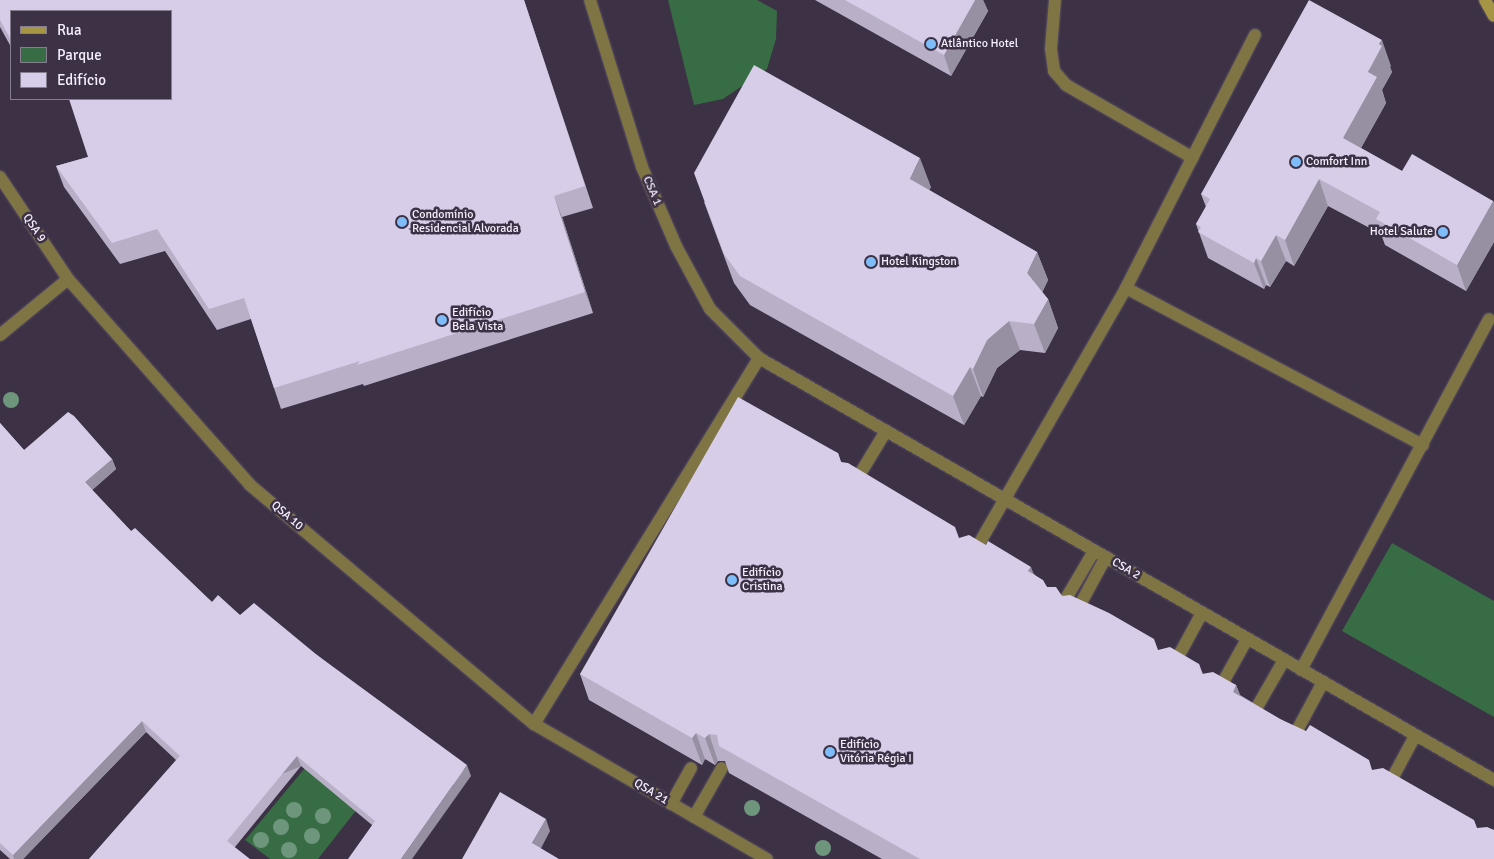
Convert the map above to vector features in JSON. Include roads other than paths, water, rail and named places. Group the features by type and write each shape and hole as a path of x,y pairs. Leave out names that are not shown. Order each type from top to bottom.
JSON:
{"main road":[{"path":"1485,0 1494,16"}],"street":[{"name":"CSA 1","path":"590,0 642,167 676,246 710,309 759,358"},
{"path":"1055,0 1051,49 1054,71 1066,85 1193,158"},
{"path":"972,557 1126,288 1255,35"},
{"name":"QSA 9","path":"0,177 68,279"},
{"path":"0,335 68,279"},
{"name":"QSA 10","path":"68,279 250,485 534,724"},
{"path":"1126,288 1423,445"},
{"path":"1301,670 1489,319"},
{"name":"CSA 2","path":"759,358 1494,780"},
{"path":"534,724 759,358"},
{"path":"855,482 886,431"},
{"path":"1061,608 1094,551"},
{"path":"1074,615 1106,557"},
{"path":"1172,670 1202,613"},
{"path":"1216,694 1247,639"},
{"path":"1253,714 1284,660"},
{"path":"1294,738 1322,682"},
{"name":"QSA 21","path":"534,724 767,859"},
{"path":"1386,790 1416,736"},
{"path":"671,804 691,768"},
{"path":"694,817 722,768"}],"place":[{"name":"Atlântico Hotel","path":"931,44"},
{"name":"Comfort Inn","path":"1296,162"},
{"name":"Condomínio Residencial Alvorada","path":"402,222"},
{"name":"Hotel Salute","path":"1443,232"},
{"name":"Hotel Kingston","path":"871,262"},
{"name":"Edifício Bela Vista","path":"442,320"},
{"name":"Edifício Cristina","path":"732,580"},
{"name":"Edifício Vitória Régia I","path":"830,752"}]}
